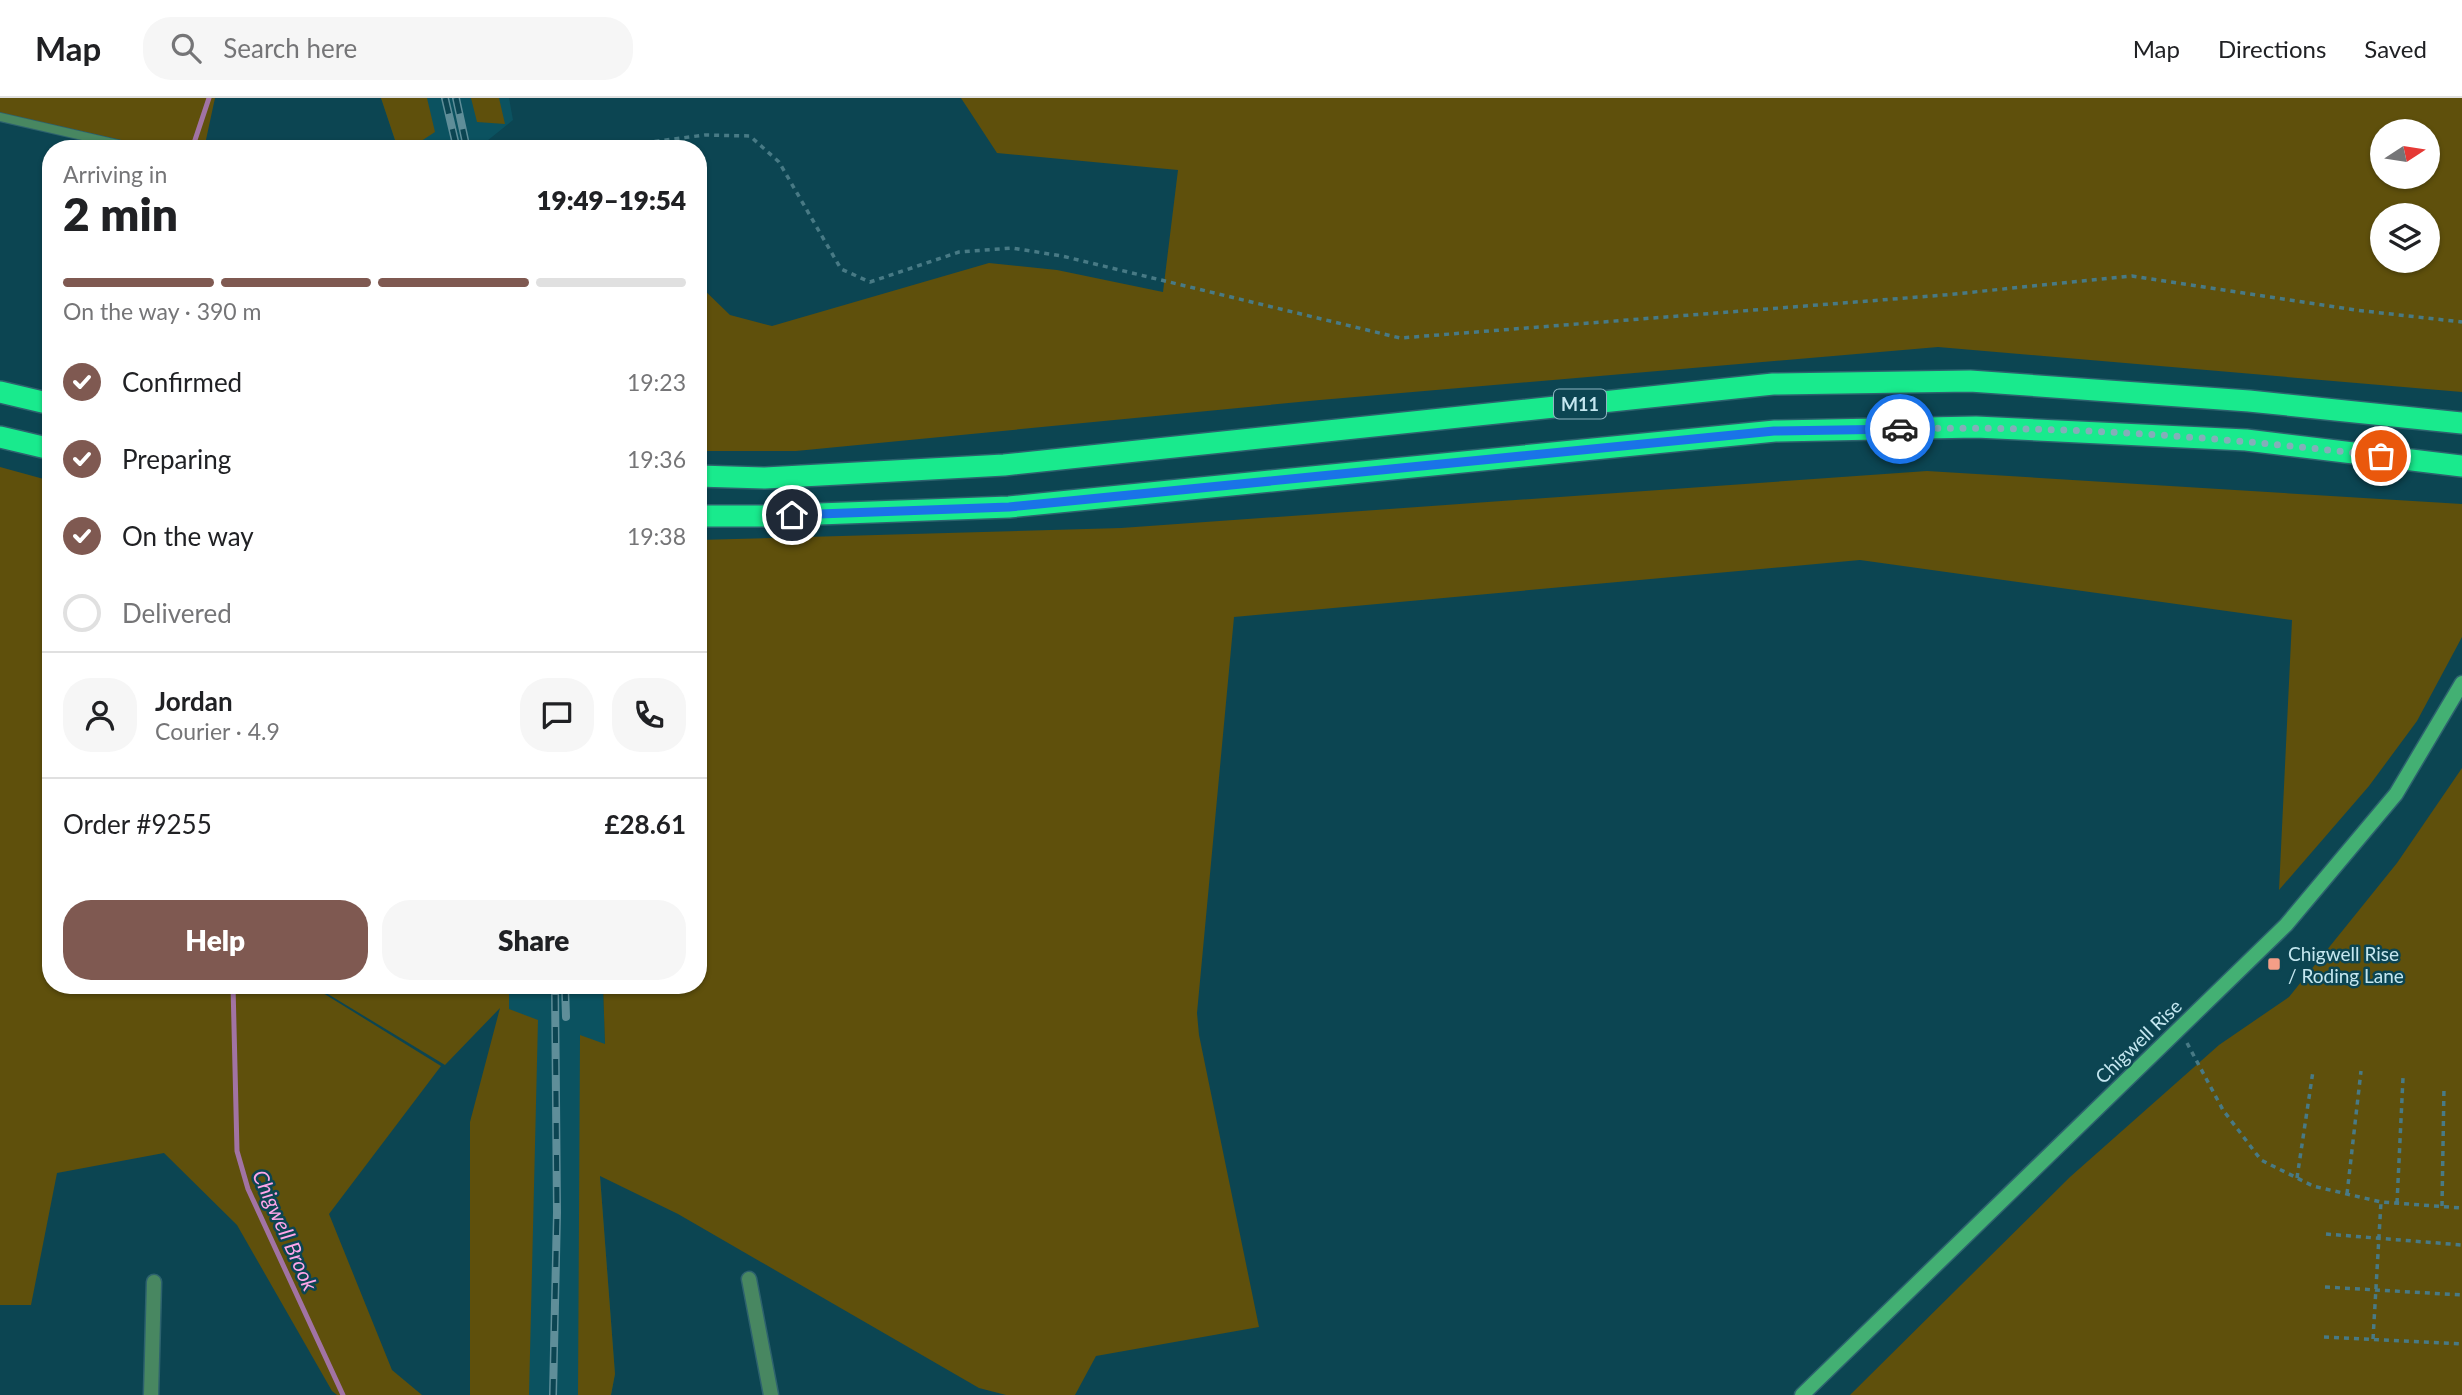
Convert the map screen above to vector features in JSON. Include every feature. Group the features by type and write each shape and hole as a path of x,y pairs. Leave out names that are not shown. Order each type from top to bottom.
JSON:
{"highway":[{"name":"M11","path":"707,476 765,478 1004,465 1773,384 1970,381 2249,401 2462,423"},
{"path":"0,392 42,402"},
{"path":"707,516 1009,507 1774,431 1976,427 2219,439 2462,466"},
{"path":"0,437 42,447"}],"main road":[{"name":"Chigwell Rise","path":"1802,1395 2286,925 2396,794 2462,683"}],"street":[{"path":"749,1279 771,1395"},
{"path":"151,1395 154,1282"}],"lane":[{"path":"0,117 100,140"}],"path":[{"path":"665,140 705,135 750,136 779,162 841,270 870,282 959,251 1012,248 1062,256 1400,338 1944,295 2132,276 2355,310 2462,322"},
{"path":"2179,1029 2223,1111 2261,1160 2313,1186 2381,1202 2462,1208"},
{"path":"2297,1178 2313,1071"},
{"path":"2347,1194 2361,1071"},
{"path":"2397,1203 2403,1079"},
{"path":"2442,1207 2444,1086"},
{"path":"2373,1339 2381,1202"},
{"path":"2326,1234 2462,1245"},
{"path":"2325,1287 2462,1295"},
{"path":"2324,1337 2462,1343"}],"shaded area":[{"path":"0,98 215,98 206,140 121,140 0,113"},
{"path":"381,98 509,98 513,120 488,140 395,140"},
{"path":"381,98 427,98 435,132 423,140 395,140"},
{"path":"471,98 499,98 505,124 477,122"},
{"path":"961,98 2462,98 2462,392 1938,347 1320,400 796,451 707,451 707,293 730,315 772,326 989,263 1057,270 1163,292 1178,170 997,153"},
{"path":"0,467 42,479 42,994 325,994 441,1066 329,1214 392,1370 422,1395 337,1395 332,1391 237,1225 164,1153 57,1173 31,1305 0,1305"},
{"path":"1927,471 2462,504 2462,637 2417,721 2369,786 2279,890 2292,620 1860,560 1234,617 1197,1013 1199,1035 1259,1327 1096,1356 1075,1395 1006,1395 979,1388 678,1214 600,1176 615,1374 611,1395 578,1395 580,1035 605,1044 603,994 707,994 707,540 1121,528"},
{"path":"2462,768 2462,1395 1850,1395 2070,1177 2219,1045 2289,997 2397,863"},
{"path":"328,994 509,994 509,1009 538,1020 529,1395 470,1395 470,1122 500,1008 445,1065"},
{"path":"509,994 603,994 605,1044 600,1176 615,1374 611,1395 488,1395"}],"waterway":[{"name":"Chigwell Brook","path":"195,140 209,98"},
{"name":"Chigwell Brook","path":"233,994 237,1151 248,1189 343,1395"}],"railway":[{"path":"445,98 455,140"},
{"path":"456,98 465,140"},
{"path":"553,1395 557,1212 555,994"},
{"path":"565,994 566,1017"}],"way so far":[{"path":"1900,429 1976,427 2246,440 2381,456"}],"place":[{"name":"Chigwell Rise / Roding Lane","path":"2274,964"}],"route":[{"path":"792,515 1009,507 1774,431 1900,429"}]}
